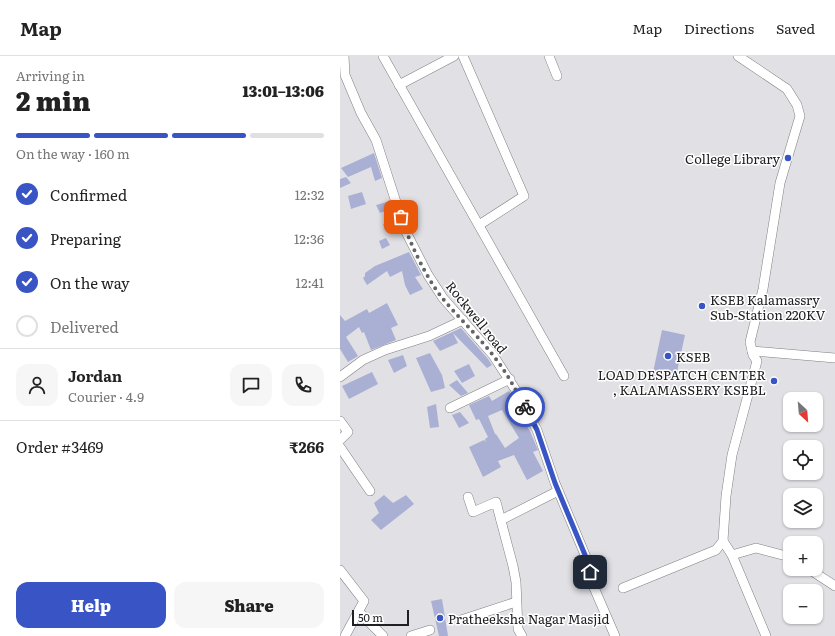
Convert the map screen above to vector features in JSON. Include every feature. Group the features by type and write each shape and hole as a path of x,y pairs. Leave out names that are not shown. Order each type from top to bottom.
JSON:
{"street":[{"name":"Rockwell road","path":"344,56 345,75 361,113 376,140 405,230 428,275 443,298 493,355 510,379 537,430 558,491 588,562 595,590 615,636"},
{"path":"382,56 564,376"},
{"path":"399,85 454,56"},
{"path":"463,56 524,196 478,225"},
{"path":"549,56 557,76"},
{"path":"623,588 716,550 722,541 726,496 732,455 757,361 752,351 750,342 763,289 780,183 800,116 797,105 787,89 738,56"},
{"path":"340,377 363,360 385,350 429,336 463,320"},
{"path":"752,351 835,358"},
{"path":"450,408 510,379"},
{"path":"340,421 348,432 340,440"},
{"path":"340,447 370,491"},
{"path":"501,520 558,491"},
{"path":"468,497 473,512 496,502 513,566 516,582 518,629 522,636"},
{"path":"722,541 732,555 766,636"},
{"path":"732,555 756,548 783,555"},
{"path":"340,570 364,601 345,636"},
{"path":"819,576 835,586"},
{"path":"461,620 516,602"},
{"path":"359,612 383,636"},
{"path":"411,636 430,630"}],"building":[{"path":"374,153 382,178 375,181 371,167 348,177 341,168"},
{"path":"346,177 351,183 340,188 340,179"},
{"path":"362,192 366,204 351,209 348,196"},
{"path":"387,202 391,209 380,213 376,205"},
{"path":"395,219 397,226 385,229 383,224"},
{"path":"386,238 390,245 382,249 379,241"},
{"path":"409,252 421,275 415,277 423,289 410,295 405,285 402,271 390,277 387,271 367,285 363,278 365,273 375,266"},
{"path":"387,303 398,325 391,328 396,340 371,350 364,332 362,333 359,327 346,337 358,356 348,362 340,349 340,315 345,321 367,309 369,313"},
{"path":"461,328 492,365 487,368 453,333 458,343 440,351 433,341"},
{"name":"KSEB","path":"662,330 685,335 675,381 652,377"},
{"path":"430,353 442,375 445,388 431,392 416,358"},
{"path":"403,355 407,366 394,373 388,360"},
{"path":"469,364 475,376 462,383 454,371"},
{"path":"372,372 378,384 349,399 342,386"},
{"path":"457,380 468,393 461,396 449,385"},
{"path":"509,391 521,413 519,414 530,431 538,450 533,452 543,471 527,480 514,455 498,461 501,467 483,477 469,447 484,440 486,442 485,439 488,437 479,419 476,420 469,405 489,396 492,401","holes":["502,410 519,438 505,448 495,434 488,416"]},
{"path":"436,404 439,427 430,428 427,407"},
{"path":"460,412 469,423 459,428 452,415"},
{"path":"384,495 393,503 406,495 414,504 381,530 371,520 379,513 374,503"},
{"name":"Pratheeksha Nagar Masjid","path":"442,599 448,636 439,636 431,601"}],"way so far":[{"path":"401,217 405,230 428,275 443,298 493,355 510,379 525,407"}],"place":[{"name":"College Library","path":"788,158"},
{"name":"KSEB Kalamassry Sub-Station 220KV","path":"702,306"},
{"name":"KSEB","path":"668,356"},
{"name":"LOAD DESPATCH CENTER , KALAMASSERY KSEBL","path":"774,381"},
{"name":"Pratheeksha Nagar Masjid","path":"440,618"}],"route":[{"path":"525,407 537,430 555,483 588,562 590,572"}]}
